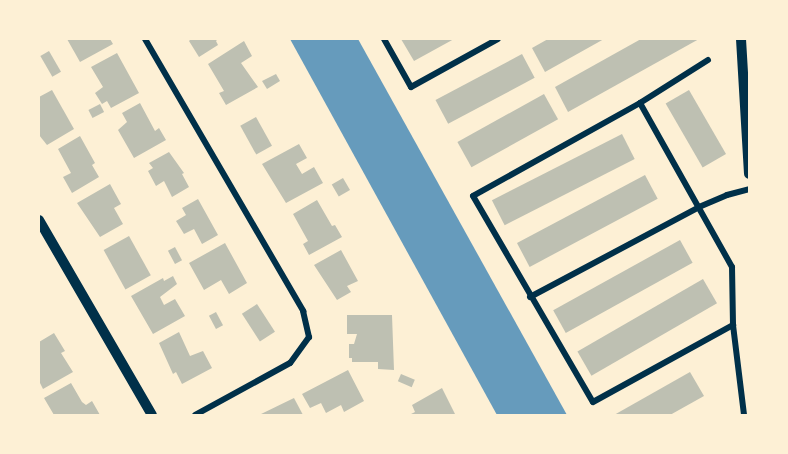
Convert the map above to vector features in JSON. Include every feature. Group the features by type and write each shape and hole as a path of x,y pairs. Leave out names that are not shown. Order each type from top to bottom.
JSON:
{"street":[{"path":"145,39 303,311 309,337 290,363 195,415"},
{"path":"384,39 411,87 498,39"},
{"path":"741,39 749,174"},
{"path":"708,60 640,103 472,196 593,402 733,326"},
{"path":"640,103 732,267 733,326 744,415"},
{"path":"530,297 699,207 727,195 749,189"},
{"path":"39,220 152,415"}],"water":[{"path":"290,39 358,39 567,415 497,415"}],"building":[{"path":"67,39 110,39 113,44 80,62"},
{"path":"191,39 218,39 216,41 218,45 199,57 189,41"},
{"path":"401,39 454,39 414,61"},
{"path":"548,39 604,39 545,72 532,48"},
{"path":"641,39 699,39 568,112 555,87"},
{"path":"244,41 252,56 241,63 258,87 226,105 219,93 224,91 208,64"},
{"path":"49,51 61,72 52,77 40,56"},
{"path":"117,53 139,93 111,108 107,101 102,104 95,93 103,87 91,67"},
{"path":"522,54 535,78 448,124 435,100"},
{"path":"276,74 280,81 267,89 262,81"},
{"path":"52,90 74,129 47,145 39,135 39,97"},
{"path":"689,90 726,154 703,168 666,104"},
{"path":"544,94 558,119 471,167 457,142"},
{"path":"140,103 155,131 159,128 166,140 134,158 118,130 127,122 122,113"},
{"path":"100,104 104,112 93,118 88,110"},
{"path":"256,117 272,146 256,155 240,126"},
{"path":"622,134 635,159 505,225 492,200"},
{"path":"80,136 95,163 92,165 99,177 72,193 63,177 71,173 58,149"},
{"path":"299,144 307,158 296,164 302,174 314,167 323,183 286,203 262,164"},
{"path":"169,152 184,173 182,174 189,187 172,197 164,181 156,186 148,171 153,168 149,163"},
{"path":"645,175 658,199 530,267 517,243"},
{"path":"343,178 350,190 339,197 332,184"},
{"path":"110,184 121,204 114,208 123,224 100,237 77,203"},
{"path":"198,199 218,235 202,244 194,229 184,234 176,221 186,215 182,208"},
{"path":"317,200 332,226 335,225 342,237 309,255 303,244 308,241 293,214"},
{"path":"129,236 151,275 125,289 104,250"},
{"path":"680,240 693,263 566,333 553,310"},
{"path":"225,243 247,283 229,294 221,280 204,290 189,263"},
{"path":"175,247 182,260 175,264 168,251"},
{"path":"341,250 358,281 347,286 351,292 337,300 314,265"},
{"path":"173,276 177,284 160,297 164,305 175,299 185,316 153,334 131,296 163,278 164,281"},
{"path":"703,279 717,303 591,376 577,352"},
{"path":"257,304 275,332 260,341 242,314"},
{"path":"216,312 223,325 216,329 209,316"},
{"path":"347,315 392,315 394,370 378,369 378,362 352,362 352,358 349,358 349,344 354,344 357,334 347,334"},
{"path":"179,332 190,356 203,351 212,368 182,384 176,372 173,374 159,343"},
{"path":"54,333 65,351 61,353 73,372 43,389 39,381 39,342"},
{"path":"348,370 364,401 344,412 341,405 326,413 321,403 310,408 302,394"},
{"path":"690,372 704,396 670,415 614,415"},
{"path":"401,374 415,380 412,387 398,381"},
{"path":"71,383 82,402 86,405 92,401 100,415 54,415 44,398"},
{"path":"442,388 455,414 409,415 415,412 412,405"},
{"path":"294,398 303,415 259,415"}]}
